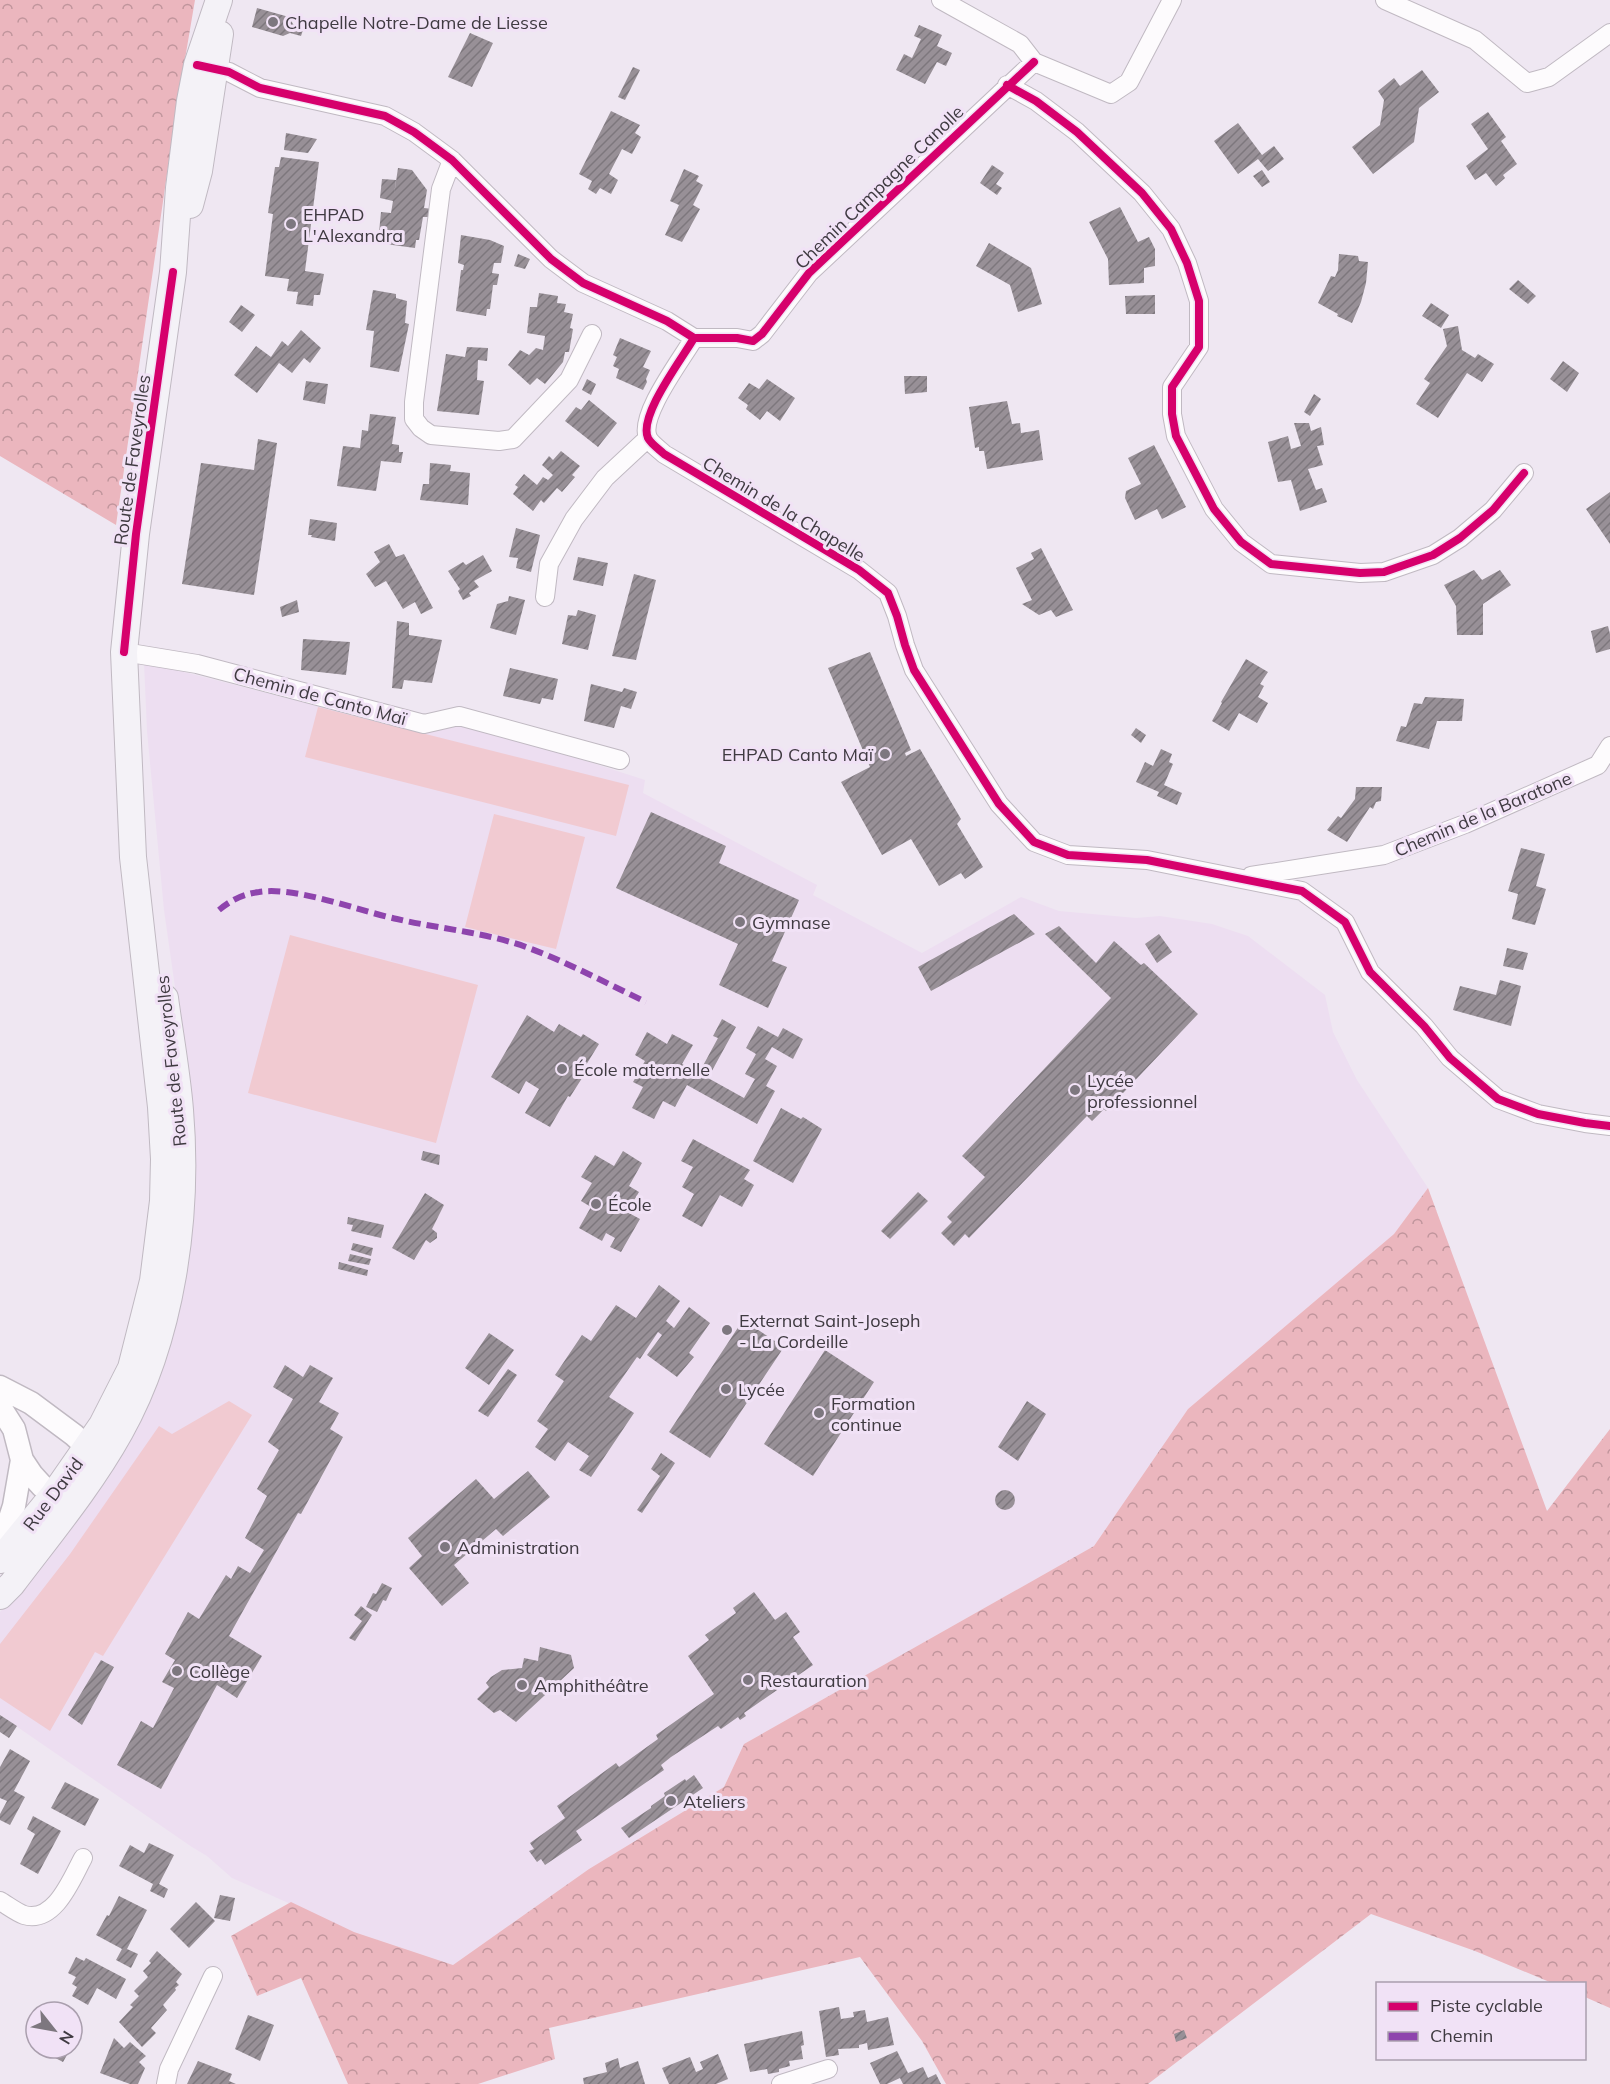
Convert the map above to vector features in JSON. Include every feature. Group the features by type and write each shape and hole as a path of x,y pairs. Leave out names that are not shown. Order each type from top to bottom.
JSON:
{"main road":[{"name":"Route de Faveyrolles","path":"102,1425 131,1368 153,1281 163,1201 164,1159 161,1107 133,857 124,652 136,534 173,272 179,188 219,0"},
{"name":"Route de Faveyrolles","path":"206,67 224,0"},
{"name":"Route de Faveyrolles","path":"89,1481 120,1433 145,1381 172,1283 181,1196 180,1110 145,852 132,806"},
{"name":"Rue David","path":"0,1560 54,1494 102,1425"},
{"name":"Rue David","path":"0,1596 12,1584 89,1481"}],"street":[{"path":"941,0 1020,44 1034,62 1111,94 1129,82 1172,0"},
{"path":"1385,0 1475,40 1527,83 1549,77 1610,33"},
{"name":"Chemin Campagne Canolle","path":"694,338 737,338 753,341 762,334 808,273 1034,62"},
{"path":"206,67 229,72 260,88 384,116 414,132 452,160 551,259 583,283 668,321 694,338 655,400 646,421 648,438 605,478 574,519 549,564 545,597"},
{"path":"1007,85 1036,101 1077,132 1142,193 1171,229 1187,263 1199,301 1200,347 1172,387 1172,414 1176,436 1214,509 1241,543 1270,564 1360,573 1384,572 1433,555 1460,537 1493,510 1524,473"},
{"path":"452,160 441,189 414,402 414,419 421,428 431,435 499,441 513,439 569,380 592,334"},
{"name":"Chemin de la Chapelle","path":"648,438 664,454 859,570 888,593 914,670 999,804 1034,842 1068,855 1147,860 1302,891 1345,922 1370,972 1424,1026 1450,1058 1498,1099 1538,1113 1610,1126"},
{"name":"Chemin de Canto Maï","path":"124,652 197,664 423,724 459,716 620,760"},
{"name":"Chemin de la Baratone","path":"1238,878 1384,855 1465,824 1588,770 1598,765 1610,746"},
{"path":"0,1387 31,1403 75,1435 87,1447 90,1462 89,1481 70,1491 54,1494 42,1486 22,1460 14,1429 0,1407"},
{"path":"0,1549 14,1506 22,1460"},
{"path":"0,1901 24,1915 39,1916 57,1905 83,1858"},
{"path":"166,2084 169,2069 213,1976"},
{"path":"781,2084 828,2069"}],"shaded area":[{"name":"Externat Saint-Joseph - La Cordeille","path":"144,662 425,733 459,726 555,751 645,780 643,793 817,885 813,895 922,953 1021,897 1059,911 1136,918 1160,916 1212,924 1248,936 1325,995 1333,1032 1357,1080 1428,1188 1394,1234 1188,1409 1094,1546 744,1744 724,1787 589,1869 453,1965 354,1932 232,1878 207,1856 0,1715 0,1612 15,1596 167,1349 179,1310 187,1267 184,1050 164,910 147,731"},
{"path":"318,707 629,785 616,836 305,757"},
{"path":"494,814 585,837 556,949 465,927"},
{"path":"290,935 478,985 436,1143 248,1093"},
{"path":"229,1401 252,1415 103,1656 95,1652 50,1731 0,1698 0,1644 70,1554 159,1426 172,1434"}],"green space":[{"path":"0,0 195,0 176,112 116,525 0,456"},
{"path":"1428,1188 1547,1511 1610,1429 1610,2008 1586,1997 1586,1982 1550,1982 1475,1951 1371,1914 1148,2084 946,2084 922,2041 860,1957 549,2028 555,2059 478,2084 348,2084 301,1978 257,1996 231,1936 291,1902 354,1932 453,1965 589,1869 724,1787 744,1744 1094,1546 1188,1409 1394,1234"}],"building":[{"name":"Chapelle Notre-Dame de Liesse","path":"257,8 289,17 293,24 304,27 301,36 290,33 283,36 252,27"},
{"path":"919,25 942,35 937,46 952,53 946,66 937,62 925,84 896,70 904,54 912,58 921,39 914,36"},
{"path":"470,33 493,43 472,87 448,77"},
{"path":"633,67 640,70 625,100 618,97"},
{"path":"1422,70 1439,92 1419,108 1414,142 1373,174 1352,147 1380,125 1384,100 1378,91 1394,78 1400,86"},
{"path":"611,111 640,125 635,133 641,137 632,154 622,149 609,174 618,180 611,194 600,188 596,194 588,189 592,181 579,174"},
{"path":"1488,112 1506,137 1501,141 1517,164 1503,175 1505,178 1496,186 1486,173 1475,180 1466,166 1488,149 1471,124"},
{"path":"1238,123 1262,155 1274,146 1284,159 1268,171 1258,159 1238,174 1214,141"},
{"path":"286,133 317,139 308,153 284,150"},
{"name":"EHPAD L'Alexandra","path":"281,157 319,162 305,271 324,274 320,295 314,295 313,306 296,304 298,292 287,291 289,279 265,276 273,214 268,213 275,167 279,167"},
{"path":"992,165 1004,173 996,184 1002,188 997,195 980,183"},
{"path":"398,168 412,170 427,190 424,208 433,209 432,217 423,217 419,240 416,240 415,248 378,243 381,212 391,213 393,201 380,198 382,179 396,180 394,195"},
{"path":"684,169 699,176 696,181 703,185 693,205 700,209 682,242 665,235 679,205 670,201"},
{"path":"1262,170 1270,182 1262,187 1253,176"},
{"path":"1120,207 1138,242 1149,237 1155,249 1155,266 1144,268 1144,283 1109,285 1108,259 1089,222"},
{"path":"461,235 490,240 504,246 501,263 494,263 492,273 499,274 497,285 493,285 490,309 487,309 486,316 456,311 461,270 464,265 458,263"},
{"path":"989,243 1031,268 1042,304 1018,312 1010,285 976,266"},
{"path":"518,254 530,259 525,269 514,266"},
{"path":"1339,254 1358,256 1359,261 1368,262 1366,283 1352,323 1318,303 1331,276 1335,277 1338,270"},
{"path":"1518,280 1536,296 1528,304 1509,289"},
{"path":"373,290 396,294 396,298 407,301 405,323 409,324 399,372 370,367 374,331 366,330"},
{"path":"539,293 558,296 557,303 566,304 564,312 573,314 570,328 573,329 569,352 565,352 563,362 545,384 537,378 530,385 508,365 520,350 529,355 536,348 543,350 545,336 527,333 530,307 537,307"},
{"path":"1155,295 1155,314 1126,314 1125,296"},
{"path":"1431,303 1449,315 1441,328 1422,316"},
{"path":"241,305 255,315 242,332 229,322"},
{"path":"1458,326 1462,350 1475,358 1478,354 1494,364 1482,382 1467,373 1438,418 1416,404 1430,383 1424,379 1447,346 1443,329"},
{"path":"301,330 321,348 310,363 304,358 292,373 279,363 257,393 234,375 256,346 271,357 282,341 288,346"},
{"path":"620,338 651,351 643,367 650,370 643,390 616,378 619,369 613,366 617,357 613,355"},
{"path":"467,347 488,348 487,361 478,360 477,380 484,381 479,415 437,411 446,354 465,357"},
{"path":"1563,361 1579,373 1567,392 1550,379"},
{"path":"904,376 927,376 927,392 905,394"},
{"path":"587,379 596,384 591,395 582,390"},
{"path":"767,379 795,398 780,421 767,411 760,420 746,409 748,405 738,398 749,383 759,389"},
{"path":"306,381 328,384 325,404 303,400"},
{"path":"1314,394 1321,399 1310,416 1304,412"},
{"path":"589,400 617,423 598,447 565,421 576,407 581,410"},
{"path":"1007,401 1012,424 1020,423 1021,433 1039,430 1043,460 987,469 984,451 979,451 979,447 975,448 969,407"},
{"path":"370,414 396,417 392,444 399,445 399,452 403,452 401,463 381,461 376,491 337,486 343,446 360,448 362,430 368,431"},
{"path":"1294,423 1309,423 1311,431 1321,427 1324,445 1317,446 1323,465 1308,469 1316,490 1322,488 1327,502 1300,511 1291,480 1278,482 1268,442 1288,436 1291,449 1301,446"},
{"path":"258,439 277,443 254,595 182,584 201,463 254,470"},
{"path":"1154,445 1186,507 1162,519 1157,509 1135,520 1125,498 1126,491 1141,484 1128,458"},
{"path":"561,451 580,466 572,475 575,477 562,492 557,488 544,503 541,500 533,511 513,494 518,487 515,485 524,474 537,485 543,477 548,480 553,475 542,465 549,456 553,460"},
{"path":"430,463 451,465 450,471 470,473 468,505 420,500 423,484 429,484"},
{"path":"1610,492 1610,544 1586,509"},
{"path":"310,519 337,523 335,541 308,535"},
{"path":"516,528 540,535 531,572 516,568 518,558 509,557"},
{"path":"389,544 396,557 404,554 433,608 421,614 415,602 403,609 386,581 375,587 366,574 380,562 374,552"},
{"path":"1041,548 1073,610 1056,617 1051,610 1039,615 1022,604 1032,600 1016,568 1034,559 1031,553"},
{"path":"483,555 492,571 474,581 479,587 469,593 471,596 463,600 458,591 460,589 448,571 463,562 466,565"},
{"path":"578,557 608,563 603,586 573,580"},
{"path":"1474,570 1482,580 1500,570 1511,585 1483,604 1483,635 1457,635 1456,606 1444,585"},
{"path":"634,574 656,580 636,660 612,656"},
{"path":"509,596 525,600 516,635 490,628 497,604 508,601"},
{"path":"297,600 299,612 282,617 280,607"},
{"path":"578,610 596,615 588,650 562,644 568,615 576,616"},
{"path":"397,621 409,623 409,635 442,640 432,683 404,680 402,689 392,688"},
{"path":"1608,626 1610,649 1596,653 1591,631"},
{"path":"303,639 350,642 346,675 301,670"},
{"name":"EHPAD Canto Maï","path":"870,652 911,750 905,753 906,756 920,749 961,819 957,824 983,867 965,879 961,873 939,886 911,839 882,855 841,782 870,767 828,668"},
{"path":"1246,659 1268,672 1260,684 1264,686 1258,697 1268,703 1257,723 1239,713 1229,731 1212,721"},
{"path":"510,668 558,679 553,700 542,698 540,704 503,696"},
{"path":"591,684 622,692 624,688 637,692 631,709 621,706 614,728 584,721"},
{"path":"1425,697 1464,699 1462,721 1437,721 1429,749 1396,741 1401,726 1406,727 1414,703 1422,704"},
{"path":"1136,728 1146,735 1141,743 1131,735"},
{"path":"1161,749 1172,754 1169,762 1173,764 1164,785 1182,793 1177,805 1157,796 1159,792 1136,782 1145,762 1153,766"},
{"path":"1356,787 1382,787 1381,801 1376,802 1373,809 1370,807 1347,842 1327,830 1338,816 1341,818 1355,799"},
{"name":"Gymnase","path":"651,812 726,846 719,863 799,900 772,961 787,967 768,1008 719,985 738,944 616,888"},
{"path":"1521,848 1545,854 1536,886 1546,889 1535,925 1512,919 1518,894 1508,891"},
{"path":"1014,914 1035,934 931,991 918,967"},
{"name":"Lycée professionnel","path":"1059,926 1096,963 1114,941 1141,965 1144,963 1198,1014 1106,1111 1104,1109 1092,1121 1087,1116 969,1238 965,1234 954,1246 941,1233 952,1222 947,1217 985,1177 962,1156 1111,998 1045,934"},
{"path":"1159,934 1172,952 1157,963 1145,944"},
{"path":"1507,948 1528,953 1523,970 1503,966"},
{"path":"1500,980 1521,986 1511,1026 1453,1010 1460,986 1496,995"},
{"name":"École maternelle","path":"527,1015 554,1032 559,1024 599,1044 581,1073 584,1075 570,1097 568,1096 550,1127 525,1113 539,1089 526,1081 519,1094 491,1077"},
{"path":"722,1019 736,1027 708,1078 744,1098 755,1079 745,1074 756,1054 746,1048 758,1026 778,1037 783,1028 803,1039 793,1059 772,1047 765,1059 777,1066 766,1086 775,1091 757,1124 687,1085 675,1107 663,1101 654,1119 632,1108 643,1087 633,1082 645,1061 635,1055 647,1032 667,1044 672,1034 693,1045 682,1064 699,1073 718,1038 713,1036"},
{"path":"781,1108 801,1119 803,1117 822,1129 793,1183 753,1161"},
{"name":"École","path":"693,1139 750,1170 744,1179 754,1185 742,1207 720,1195 702,1227 682,1216 694,1194 682,1187 693,1167 681,1161"},
{"path":"423,1151 440,1155 439,1165 421,1160"},
{"name":"École","path":"623,1151 642,1163 629,1186 639,1192 627,1212 640,1219 621,1252 610,1247 615,1238 606,1233 602,1241 579,1228 591,1207 581,1201 592,1183 581,1177 595,1155 614,1166"},
{"path":"918,1192 928,1201 890,1239 881,1231"},
{"path":"425,1193 444,1205 432,1229 437,1233 437,1238 430,1243 426,1240 414,1260 392,1248"},
{"path":"348,1217 384,1225 381,1238 351,1231 353,1225 347,1224"},
{"path":"353,1243 373,1248 371,1256 351,1250"},
{"path":"350,1254 371,1259 369,1265 348,1261"},
{"path":"339,1262 368,1270 367,1276 338,1269"},
{"path":"659,1285 680,1301 666,1321 674,1328 689,1307 710,1323 689,1353 694,1357 677,1377 647,1355 662,1335 658,1332 640,1359 637,1357 609,1397 634,1413 591,1477 579,1470 589,1456 568,1442 555,1461 535,1447 548,1429 537,1421 564,1381 555,1375 582,1335 591,1341 616,1305 636,1318"},
{"name":"Lycée","path":"743,1320 784,1347 710,1458 669,1432"},
{"path":"489,1333 514,1350 489,1385 465,1368"},
{"name":"Formation continue","path":"825,1350 874,1382 813,1476 764,1444"},
{"path":"285,1365 303,1377 310,1365 333,1378 319,1402 339,1413 330,1429 343,1437 301,1514 298,1513 229,1636 262,1656 237,1698 217,1685 161,1789 117,1765 141,1721 153,1728 174,1688 162,1682 175,1660 165,1654 188,1612 199,1619 226,1575 231,1579 238,1566 250,1573 264,1550 245,1538 267,1496 257,1489 279,1450 268,1442 293,1399 273,1387"},
{"path":"508,1369 517,1375 488,1417 478,1411"},
{"path":"1027,1401 1046,1414 1018,1461 998,1447"},
{"path":"661,1453 675,1463 642,1513 637,1510 660,1476 651,1469"},
{"name":"Administration","path":"528,1471 550,1497 503,1536 496,1529 454,1565 469,1583 442,1606 409,1568 422,1556 408,1538 476,1479 494,1499"},
{"path":"1001,1490 1009,1490 1015,1496 1015,1504 1009,1510 1001,1510 995,1504 995,1496"},
{"path":"382,1583 392,1588 386,1601 383,1600 377,1612 366,1607 373,1593 376,1594"},
{"name":"Restauration","path":"754,1592 775,1620 786,1612 800,1632 793,1637 813,1665 744,1713 746,1716 740,1720 738,1717 721,1729 718,1726 671,1757 661,1765 664,1770 576,1831 582,1840 545,1865 541,1859 537,1862 529,1851 534,1849 530,1843 565,1818 557,1806 616,1763 619,1767 658,1739 656,1735 714,1694 688,1656 709,1640 705,1635 736,1613 733,1608"},
{"path":"361,1606 372,1615 355,1641 349,1638 362,1621 354,1615"},
{"name":"Amphithéâtre","path":"540,1647 571,1655 574,1668 516,1722 500,1710 494,1713 477,1699 489,1687 486,1683 491,1677 502,1670 522,1668 524,1658 538,1661"},
{"path":"101,1660 114,1667 82,1725 68,1715"},
{"path":"0,1715 17,1726 9,1738 0,1732"},
{"path":"10,1749 30,1761 14,1791 25,1797 10,1825 0,1820 0,1814 7,1801 0,1798 0,1767"},
{"name":"Ateliers","path":"694,1775 703,1788 629,1838 621,1828 651,1808 665,1796 664,1793"},
{"path":"65,1782 99,1799 85,1826 51,1808"},
{"path":"33,1816 61,1831 38,1874 20,1864 35,1834 27,1829"},
{"path":"149,1843 174,1855 159,1884 168,1889 164,1898 150,1891 153,1884 119,1866 130,1845 144,1853"},
{"path":"220,1895 235,1898 230,1921 214,1918"},
{"path":"119,1896 147,1910 127,1949 138,1954 131,1968 116,1960 122,1949 96,1935"},
{"path":"196,1902 215,1921 189,1948 170,1929"},
{"path":"157,1951 182,1974 176,1982 179,1985 175,1988 176,1990 163,2005 167,2010 151,2028 156,2033 142,2047 119,2022 133,2007 130,2005 139,1996 134,1991 148,1977 143,1971 151,1963 149,1961"},
{"path":"76,1957 84,1961 86,1958 126,1979 116,1999 97,1988 88,2005 84,2000 72,1996 77,1987 72,1984 76,1977 68,1973"},
{"path":"839,2007 841,2019 854,2017 853,2012 865,2010 867,2022 888,2017 894,2045 868,2050 867,2043 859,2045 859,2048 838,2049 839,2055 826,2057 819,2011"},
{"path":"248,2015 274,2025 260,2061 235,2049"},
{"path":"1184,2030 1187,2038 1176,2042 1174,2034"},
{"path":"802,2031 803,2059 789,2061 790,2066 779,2069 779,2072 768,2074 767,2069 750,2072 744,2044"},
{"path":"114,2038 124,2048 130,2042 146,2056 139,2062 145,2068 138,2084 130,2084 100,2073"},
{"path":"897,2051 908,2073 923,2067 928,2078 936,2074 941,2084 903,2084 900,2078 887,2084 880,2084 870,2063"},
{"path":"718,2054 728,2079 716,2084 669,2084 662,2068 690,2057 696,2072 703,2069 700,2062"},
{"path":"618,2058 620,2068 638,2061 645,2084 584,2084 583,2078 607,2072 605,2063"},
{"path":"198,2061 232,2074 229,2081 236,2084 187,2084"}],"marked path":[{"path":"219,910 238,898 259,892 274,891 327,900 397,919 478,934 526,947 646,1002"}],"cycle path":[{"path":"197,65 229,72 260,88 385,116 414,132 452,160 551,259 583,283 667,321 694,338 737,338 753,341 762,334 809,273 1034,62"},
{"path":"1007,85 1036,101 1077,132 1142,193 1171,229 1187,263 1199,301 1199,347 1172,387 1172,414 1176,436 1214,509 1241,542 1271,564 1360,573 1384,572 1433,555 1460,538 1493,510 1524,473"},
{"path":"124,652 136,534 173,272"},
{"path":"694,338 655,402 647,428 649,440 664,454 859,570 888,593 914,670 999,804 1034,842 1068,855 1147,860 1302,891 1345,922 1370,972 1424,1026 1450,1058 1498,1099 1538,1114 1610,1126"}],"place":[{"name":"Chapelle Notre-Dame de Liesse","path":"273,22"},
{"name":"EHPAD L'Alexandra","path":"291,224"},
{"name":"EHPAD Canto Maï","path":"885,754"},
{"name":"Gymnase","path":"740,922"},
{"name":"École maternelle","path":"562,1069"},
{"name":"Lycée professionnel","path":"1075,1090"},
{"name":"École","path":"596,1204"},
{"name":"Externat Saint-Joseph - La Cordeille","path":"727,1330"},
{"name":"Lycée","path":"726,1389"},
{"name":"Formation continue","path":"819,1413"},
{"name":"Administration","path":"445,1547"},
{"name":"Collège","path":"177,1671"},
{"name":"Restauration","path":"748,1680"},
{"name":"Amphithéâtre","path":"522,1685"},
{"name":"Ateliers","path":"671,1801"}]}
